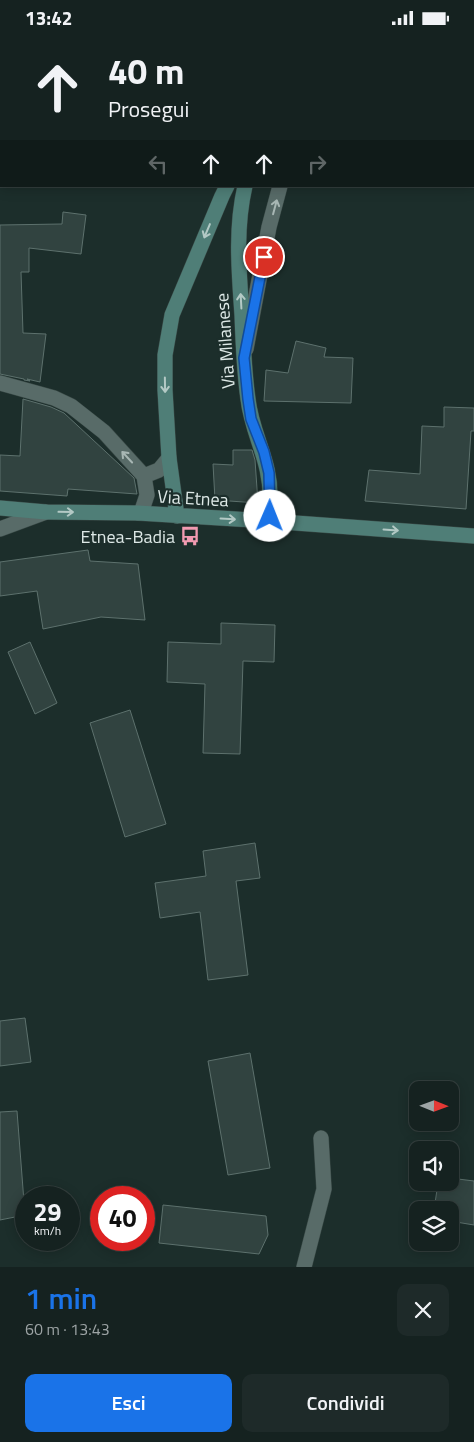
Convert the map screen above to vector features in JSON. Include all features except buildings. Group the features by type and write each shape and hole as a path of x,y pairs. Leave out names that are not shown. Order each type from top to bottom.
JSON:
{"street":[{"path":"177,516 170,458 165,365 172,315 227,187"},
{"name":"Via Milanese","path":"245,187 238,229 244,358 251,419 264,452 269,473 271,496 268,521"},
{"path":"244,358 269,227 280,187"},
{"path":"0,383 54,398 71,406 104,432 144,475 147,495 142,510 138,513"},
{"path":"144,475 160,470 170,458"},
{"name":"Via Etnea","path":"0,509 46,512 138,513 474,536"},
{"path":"0,529 46,512"},
{"path":"304,1267 324,1189 321,1138"}],"place":[{"name":"Etnea-Badia","path":"190,536"}],"route":[{"path":"264,257 244,358 251,419 264,452 269,473 270,516"}]}
